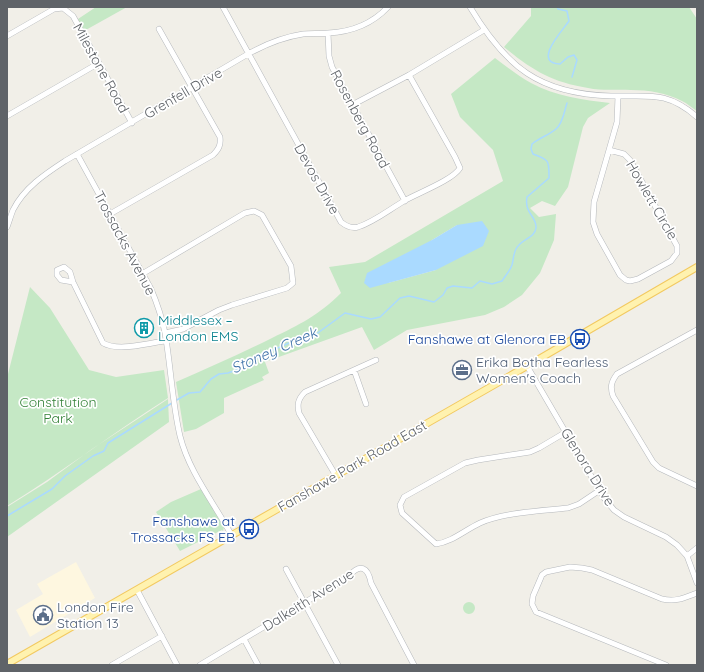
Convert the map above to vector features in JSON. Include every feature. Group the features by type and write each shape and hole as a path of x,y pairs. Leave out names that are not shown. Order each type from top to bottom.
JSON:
{"main road":[{"name":"Fanshawe Park Road East","path":"7,664 232,536 697,267"}],"street":[{"name":"Devos Drive","path":"223,7 341,222 346,226 353,228 359,227 446,180 460,168 409,75"},
{"name":"Grenfell Drive","path":"7,227 14,209 26,191 42,176 248,54 264,45 290,36 343,32 368,23 388,7"},
{"path":"470,7 484,30 504,54 517,66 538,80 558,88 584,94 618,96 638,95 669,99 686,108 697,117"},
{"name":"Milestone Road","path":"7,36 54,9 63,8 73,16 132,123"},
{"path":"110,214 213,155 219,149 220,137 159,29"},
{"path":"352,105 409,75 484,30"},
{"name":"Rosenberg Road","path":"328,33 329,56 332,67 405,201"},
{"path":"7,116 99,63"},
{"name":"Howlett Circle","path":"609,150 624,154 630,160 677,246 677,253 670,261 634,280 626,280 620,275 597,234 593,222 594,202 617,122 618,96"},
{"name":"Trossacks Avenue","path":"77,154 154,296 165,333 176,413 180,435 187,457 232,536"},
{"path":"142,274 245,213 254,211 262,215 291,266 293,283 287,288 232,305 219,310 183,329 165,333"},
{"path":"72,282 103,343 109,346 117,347 166,341"},
{"path":"697,330 617,374 613,380 611,388 613,396 653,462 659,468 697,486"},
{"path":"336,476 299,413 298,406 300,397 305,392 376,360"},
{"name":"Glenora Drive","path":"526,366 600,490 614,510 624,517 666,537 677,545 686,556 697,583"},
{"path":"354,370 366,404"},
{"path":"566,432 530,452 465,463 404,497 400,505 402,513 436,544 449,541 480,523 501,516 568,508 579,504 600,490"},
{"path":"686,556 697,548"},
{"path":"666,665 536,612 532,604 533,596 542,575 546,572 570,567 582,568 592,570 662,600 672,601 697,593"},
{"name":"Dalkeith Avenue","path":"200,665 349,576 355,569 360,568 366,570 370,575 371,582 414,665"},
{"path":"286,569 338,665"},
{"path":"137,590 177,665"},
{"path":"112,665 162,636"},
{"path":"244,639 258,665"}],"shaded area":[{"path":"76,562 95,598 30,637 16,610 43,594 37,584"}],"green space":[{"path":"96,7 127,7 84,31 78,19"},
{"path":"531,7 689,7 697,19 697,111 676,98 657,92 593,89 563,82 543,74 533,68 504,47 531,16"},
{"path":"495,58 526,80 550,91 579,99 610,103 588,118 583,127 568,187 555,206 542,201 530,208 539,217 556,214 554,240 540,273 522,295 504,307 485,315 407,330 374,350 362,327 265,362 269,373 262,377 264,380 224,398 224,413 196,429 184,432 176,382 300,324 333,301 341,293 329,267 365,262 503,181 493,150 460,117 451,94","holes":["457,225 436,270 388,283 432,240"]},
{"name":"Constitution Park","path":"30,287 50,308 89,370 116,377 164,370 168,398 48,480 7,506 7,378"},
{"path":"168,399 169,422 7,537 7,507 47,482 92,449"},
{"path":"201,489 224,527 223,531 222,530 180,551 156,512 171,502"},
{"path":"469,602 473,604 475,608 473,612 469,614 465,612 463,608 465,604"}],"water":[{"path":"482,221 489,231 483,246 436,270 370,288 364,283 367,273 432,240 457,225"}],"waterway":[{"name":"Stoney Creek","path":"557,7 558,9 567,11 569,21 551,46 549,58 552,62 560,64 568,57 574,55 577,60 572,77"},
{"name":"Stoney Creek","path":"175,401 189,393 200,392 211,379 219,374 228,373 245,367 259,357 273,350 296,340 315,335 345,313 371,319 380,317 400,298 409,296 434,302 443,295 447,288 453,286 472,288 480,281 492,284 502,281 511,267 517,247 532,236 536,228 535,220 527,207 527,197 549,178 549,168 547,162 543,158 533,154 531,149 532,144 558,127 562,121 567,103"},
{"name":"Stoney Creek","path":"7,516 52,489 65,476 93,456 104,451 108,443 172,403"}],"place":[{"name":"Middlesex – London EMS","path":"144,328"},
{"name":"Fanshawe at Glenora EB","path":"580,339"},
{"name":"Erika Botha Fearless Women's Coach","path":"462,370"},
{"name":"Fanshawe at Trossacks FS EB","path":"249,529"},
{"name":"London Fire Station 13","path":"43,615"}]}
